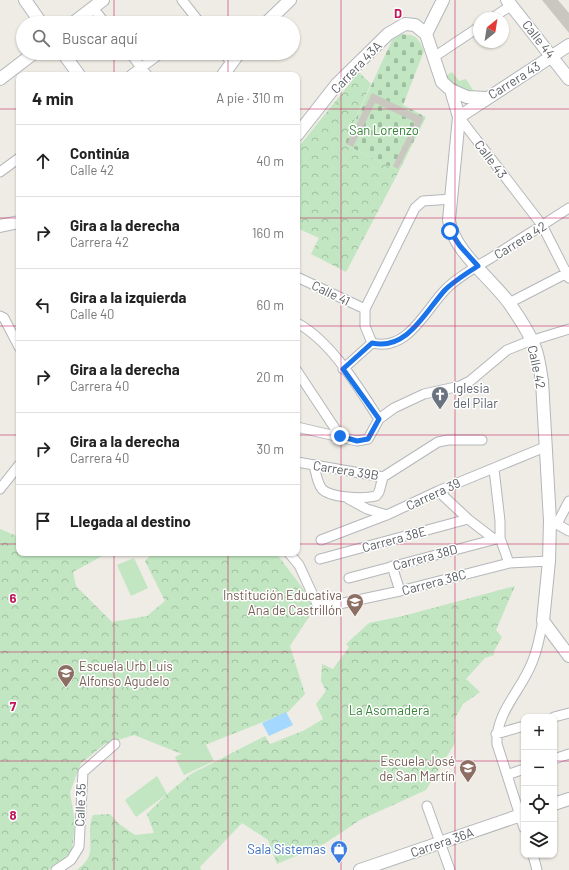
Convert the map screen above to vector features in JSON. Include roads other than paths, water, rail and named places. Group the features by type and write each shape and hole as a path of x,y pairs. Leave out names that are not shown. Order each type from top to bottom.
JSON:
{"street":[{"path":"25,0 37,16"},
{"path":"82,16 103,0"},
{"path":"182,0 195,16"},
{"path":"273,16 290,0"},
{"path":"426,34 443,0"},
{"path":"499,12 510,3"},
{"name":"Calle 44","path":"510,3 569,79"},
{"path":"93,8 100,16"},
{"name":"Carrera 43A","path":"300,131 337,84 388,34 405,24 415,25 426,34"},
{"path":"434,57 473,31"},
{"name":"Calle 43","path":"426,34 442,82 451,90 459,117 542,226 568,274"},
{"name":"Carrera 43","path":"459,117 569,45"},
{"path":"0,79 25,60"},
{"path":"68,60 76,72"},
{"path":"135,60 144,72"},
{"path":"135,72 152,60"},
{"path":"224,72 230,60"},
{"path":"451,90 467,97 486,98"},
{"name":"Calle 42","path":"459,117 449,220 450,231 460,246 509,303 532,341 538,359 542,381 545,447 553,523 543,621"},
{"path":"0,172 16,160"},
{"path":"343,369 372,343 365,326 365,309 415,208 423,202 452,199"},
{"name":"Carrera 42","path":"372,343 382,345 389,344 409,333 447,289 478,266 569,208"},
{"path":"0,226 16,223"},
{"path":"509,303 568,274"},
{"name":"Calle 41","path":"300,278 365,309"},
{"path":"2,317 16,342"},
{"path":"300,325 323,342 379,419"},
{"path":"300,428 357,441 368,439 379,419 394,408 424,394 460,386 470,381 507,350 569,329"},
{"path":"300,376 340,436"},
{"name":"Carrera 39B","path":"300,463 383,477 438,442 448,440 482,440"},
{"name":"Carrera 39","path":"321,540 387,515 438,491 545,447"},
{"path":"314,465 319,484 326,492 346,497 376,496 379,492 383,477"},
{"path":"0,487 16,468"},
{"path":"494,469 500,521 497,538"},
{"path":"438,491 468,518 497,538 509,562"},
{"path":"346,497 366,509 387,515"},
{"path":"569,501 553,523 569,531"},
{"name":"Carrera 38E","path":"320,559 468,518"},
{"name":"Carrera 38D","path":"349,578 497,538"},
{"name":"Carrera 38C","path":"292,556 299,565 318,606 339,604 400,592 509,562 549,561"},
{"path":"392,566 400,592"},
{"path":"543,621 569,656"},
{"path":"521,811 507,775 497,744 496,734 503,714 533,660 543,621"},
{"path":"557,716 569,712"},
{"path":"496,734 521,727"},
{"name":"Calle 35","path":"56,870 71,860 79,847 83,772 115,744"},
{"path":"557,758 569,754"},
{"path":"507,775 521,770"},
{"path":"557,803 569,799"},
{"path":"427,806 450,870"},
{"name":"Carrera 36A","path":"361,870 521,814"},
{"path":"534,858 538,870"}],"water":[{"path":"286,712 293,725 269,736 262,723"}],"place":[{"name":"Iglesia del Pilar","path":"440,410"},
{"name":"Institución Educativa Ana de Castrillón","path":"355,617"},
{"name":"Escuela Urb Luis Alfonso Agudelo","path":"66,688"},
{"name":"Escuela José de San Martín","path":"468,783"},
{"name":"Sala Sistemas","path":"339,864"}],"park label":[{"name":"San Lorenzo","path":"384,130"},
{"name":"La Asomadera","path":"389,710"}]}
